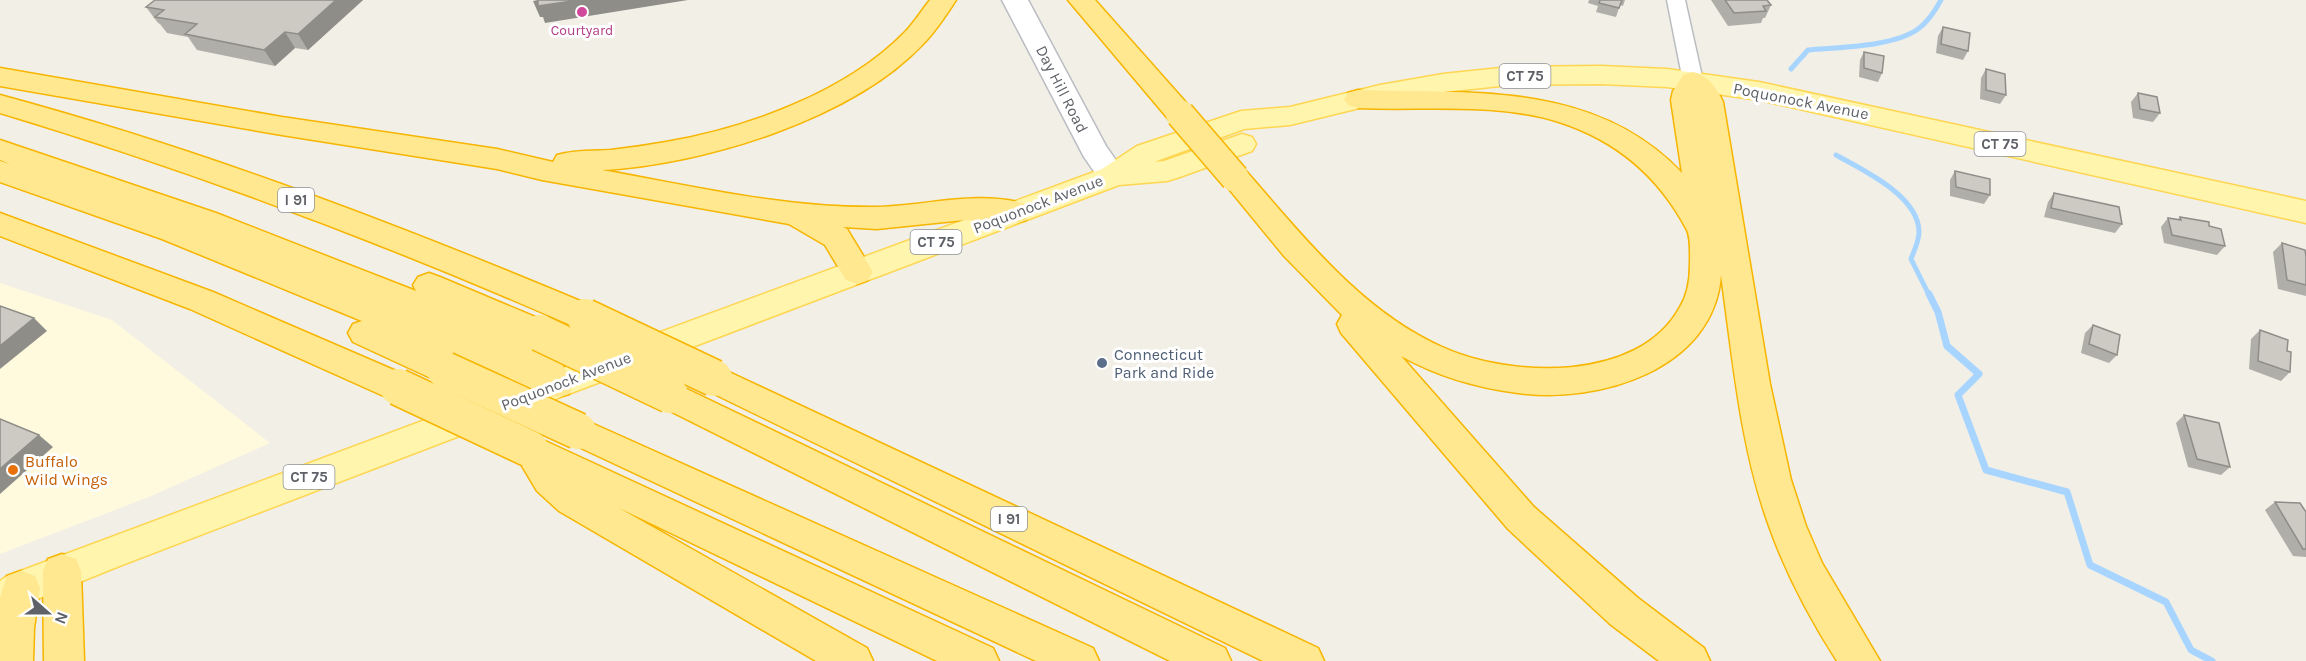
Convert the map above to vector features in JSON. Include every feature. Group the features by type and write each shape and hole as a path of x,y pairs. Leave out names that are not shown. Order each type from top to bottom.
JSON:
{"highway":[{"path":"497,159 582,162 640,155 711,142 784,119 832,97 882,64 919,32 943,0"},
{"path":"1081,0 1316,272 1340,308 1521,518 1616,604 1690,661"},
{"path":"0,77 282,126 497,159 542,170 788,213 877,218 964,209 1015,212"},
{"path":"1316,272 1377,327 1434,360 1461,369 1494,377 1560,381 1602,375 1631,366 1656,353 1672,339 1692,317 1701,295 1706,271 1701,207 1685,100 1693,81 1704,91 1709,102 1754,393 1778,502 1813,588 1860,661"},
{"path":"1358,99 1499,101 1532,105 1581,119 1628,143 1668,176 1690,206 1704,246"},
{"name":"I 91","path":"0,104 110,136 300,201 416,245 585,317 1304,661"},
{"path":"0,131 117,167 248,213 424,283 540,333 1211,661"},
{"path":"0,150 230,230 440,314 538,360 548,369 557,384"},
{"path":"0,171 135,217 255,263 377,314 516,378 557,384"},
{"path":"0,191 93,223 296,302 1079,661"},
{"path":"788,213 819,226 836,237 857,272"},
{"path":"0,224 120,267 232,311 979,661"},
{"path":"530,449 550,480 572,500 853,661"},
{"path":"62,571 64,661"},
{"path":"7,592 14,628 13,661"}],"main road":[{"name":"Day Hill Road","path":"1015,0 1094,150 1112,176"},
{"name":"Poquonock Avenue","path":"7,592 1112,176 1167,171 1257,138 1290,116 1358,99 1443,83 1510,76 1601,75 1693,81 1804,99 2306,212"}],"street":[{"path":"1676,0 1686,36 1693,81"}],"shaded area":[{"path":"0,283 112,320 270,443 149,497 0,554"}],"building":[{"path":"155,0 336,0 298,34 285,32 264,50 185,34 197,24 155,17 164,10 146,7"},
{"path":"538,0 579,0 538,6"},
{"path":"1600,0 1622,0 1619,8 1599,3"},
{"path":"1725,0 1767,0 1771,5 1763,6 1766,11 1734,13"},
{"path":"1943,27 1970,33 1968,51 1941,44"},
{"path":"1864,52 1884,56 1882,73 1864,68"},
{"path":"1986,69 2005,74 2006,95 1986,90"},
{"path":"2138,93 2157,97 2160,113 2140,109"},
{"path":"1955,171 1990,179 1990,195 1956,187"},
{"path":"2054,193 2119,207 2122,224 2051,208"},
{"path":"2180,217 2209,222 2209,226 2221,229 2225,246 2172,235 2168,218 2181,220"},
{"path":"2282,243 2305,250 2306,285 2287,280"},
{"path":"0,306 34,318 0,346"},
{"path":"2093,325 2120,335 2117,355 2089,344"},
{"path":"2260,330 2288,340 2287,351 2291,352 2290,372 2258,361"},
{"path":"2184,415 2219,423 2230,467 2197,459"},
{"path":"0,419 39,435 0,469"},
{"path":"2275,502 2300,503 2306,512 2306,549 2303,549"}],"waterway":[{"path":"1791,69 1808,50 1880,43 1907,35 1925,23 1941,0"},
{"path":"1836,155 1874,176 1900,196 1910,207 1917,219 1919,232 1911,259 1929,295"},
{"path":"1929,294 1938,312 1947,346 1979,374 1958,395 1986,470 2067,492 2090,565 2166,602 2191,650 2212,661"}],"place":[{"name":"Courtyard","path":"582,12"},
{"name":"Connecticut Park and Ride","path":"1102,363"},
{"name":"Buffalo Wild Wings","path":"13,470"}]}
